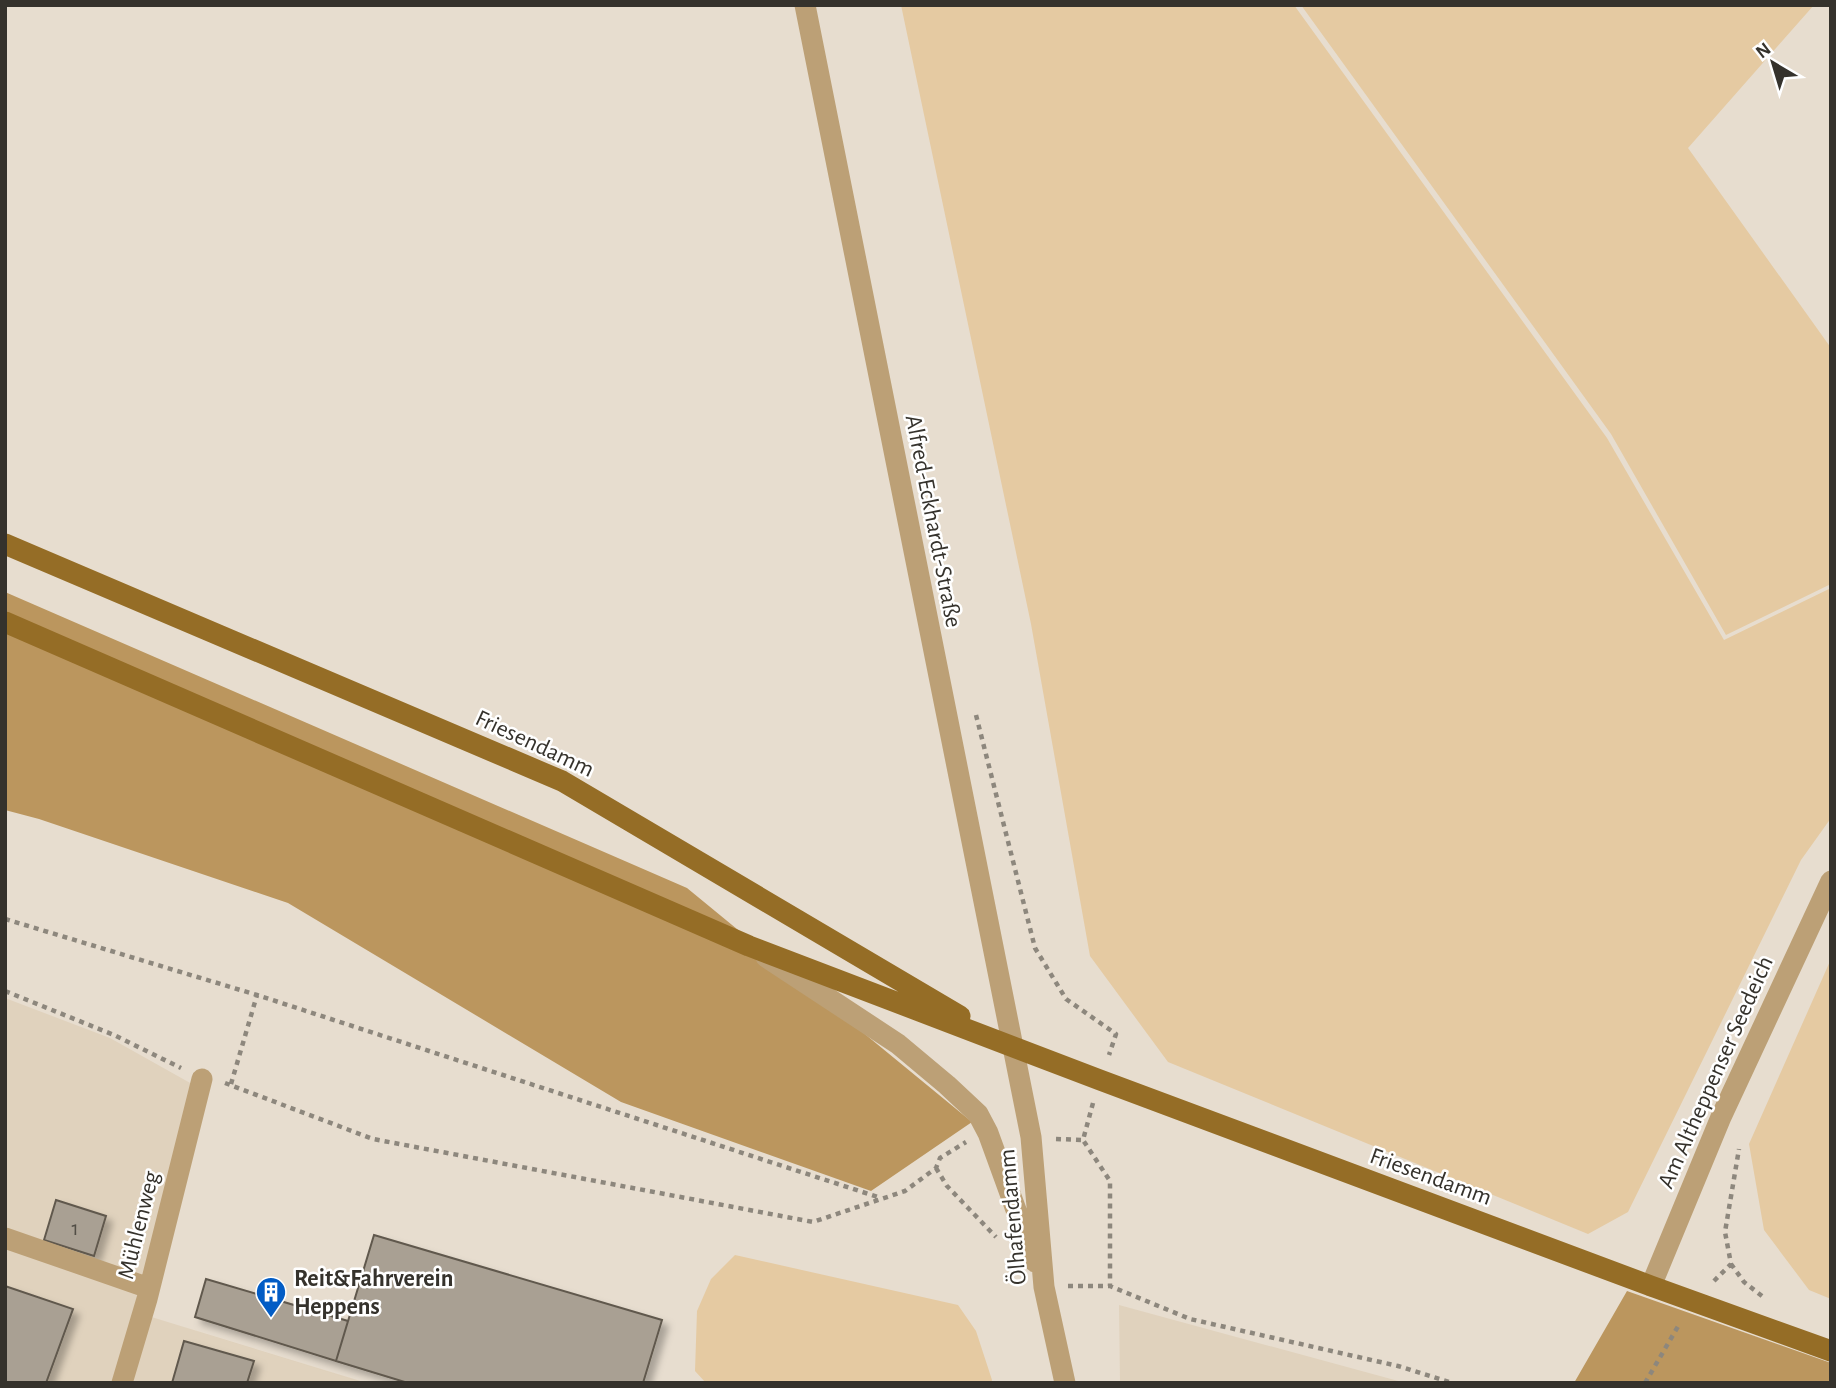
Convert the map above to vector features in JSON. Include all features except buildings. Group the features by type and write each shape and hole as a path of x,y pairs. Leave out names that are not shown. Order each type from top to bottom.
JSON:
{"main road":[{"name":"Friesendamm","path":"5,544 562,781 1013,1047"},
{"name":"Friesendamm","path":"5,622 749,946 1100,1080 1831,1351"}],"street":[{"name":"Alfred-Eckhardt-Straße","path":"805,5 1013,1047"},
{"name":"Am Altheppenser Seedeich","path":"1651,1286 1721,1117 1831,881"},
{"name":"Friesendamm","path":"749,946 898,1044 978,1114 988,1133 1044,1287"},
{"name":"Ölhafendamm","path":"1013,1047 1031,1137 1044,1287 1065,1383"},
{"name":"Mühlenweg","path":"122,1383 202,1079"},
{"path":"5,1238 149,1288"}],"path":[{"path":"973,704 1035,948 1066,999 1116,1034 1083,1140 1110,1181 1110,1286"},
{"path":"5,919 257,995 882,1198 813,1222 373,1139 231,1084 257,995"},
{"path":"5,992 114,1035 202,1079"},
{"path":"1741,1141 1725,1232 1731,1264 1744,1282 1772,1302"},
{"path":"936,1168 947,1186 1006,1247"},
{"path":"1645,1383 1694,1301 1731,1264"},
{"path":"1044,1287 1110,1286 1190,1319 1398,1366 1452,1383"}],"shaded area":[{"path":"901,5 1294,5 1607,438 1724,640 1831,588 1831,818 1801,860 1628,1212 1588,1234 1168,1062 1090,956 1031,624"},
{"path":"1301,5 1814,5 1688,148 1831,348 1831,584 1726,635 1611,434"},
{"path":"5,592 687,888 972,1122 871,1191 621,1102 288,903 5,810"},
{"path":"1831,959 1831,1299 1809,1290 1764,1230 1749,1144"},
{"path":"5,998 110,1038 192,1084 135,1312 367,1383 5,1383"},
{"path":"735,1255 958,1305 976,1331 991,1383 706,1383 695,1371 697,1311 711,1279"},
{"path":"1627,1291 1831,1363 1831,1383 1574,1383"},
{"path":"1119,1305 1402,1382 1404,1383 1120,1383"}],"place":[{"name":"Reit&Fahrverein Heppens","path":"271,1319"}]}
